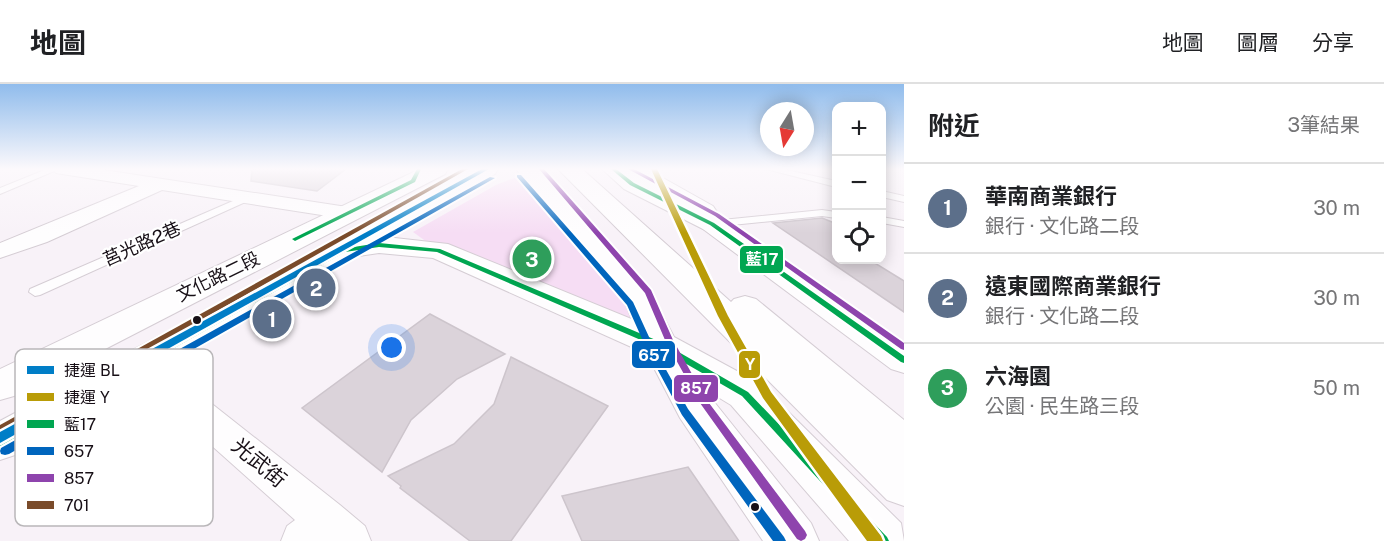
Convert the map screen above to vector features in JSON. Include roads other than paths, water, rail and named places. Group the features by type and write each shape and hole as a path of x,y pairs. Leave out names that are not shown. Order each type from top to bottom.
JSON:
{"main road":[{"name":"文化路二段","path":"74,349 390,190"},
{"name":"文化路二段","path":"164,349 450,190"},
{"path":"546,190 639,298 660,345 694,408 793,541"},
{"path":"592,190 904,485"},
{"path":"612,190 904,445"},
{"path":"645,190 712,224 904,360"},
{"path":"667,190 704,211 712,224"},
{"path":"343,250 379,245 438,250 660,345 745,394 883,541"},
{"name":"文化路二段","path":"0,386 15,379"},
{"name":"文化路二段","path":"0,442 15,433"}],"street":[{"path":"0,250 39,237 146,190"},
{"path":"208,190 347,213"},
{"name":"光武街","path":"213,431 326,534"}],"lane":[{"path":"886,195 904,199"},
{"name":"莒光路2巷","path":"35,292 249,197"},
{"path":"712,224 822,213 832,214"},
{"path":"886,221 904,224"}],"metro line":[{"name":"BL","path":"161,349 447,190"},
{"name":"Y","path":"664,190 723,316 767,395 876,541"},
{"name":"BL","path":"0,438 15,430"}],"place":[{"name":"六海園","path":"532,259"},
{"name":"遠東國際商業銀行","path":"316,288"},
{"name":"華南商業銀行","path":"272,319"}]}
